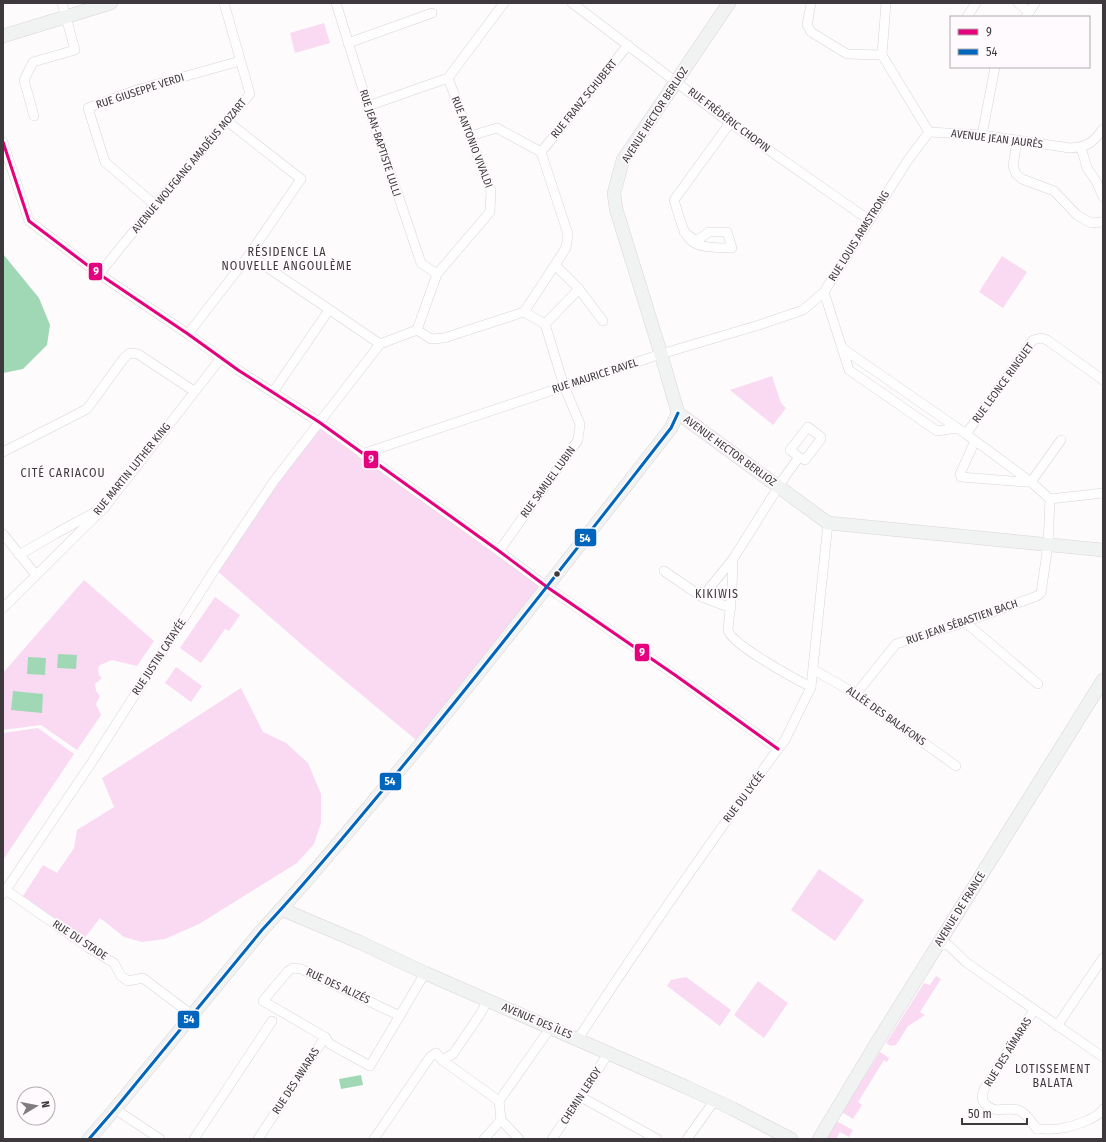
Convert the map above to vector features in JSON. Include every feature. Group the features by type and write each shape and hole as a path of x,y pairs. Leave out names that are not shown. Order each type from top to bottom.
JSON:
{"street":[{"path":"34,116 24,80 33,62 75,50 62,3"},
{"path":"3,36 111,3"},
{"name":"AVENUE WOLFGANG AMADÉUS MOZART","path":"99,274 155,205 250,94 224,3"},
{"name":"RUE JEAN-BAPTISTE LULLI","path":"336,3 368,106 421,263 437,274"},
{"path":"368,106 448,78 504,3"},
{"name":"RUE FRÉDÉRIC CHOPIN","path":"572,3 730,123 869,220"},
{"name":"AVENUE HECTOR BERLIOZ","path":"729,3 623,160 614,193 616,209 678,413 828,523 1103,550"},
{"path":"886,3 882,54 929,132"},
{"path":"968,16 976,3"},
{"path":"1018,3 1027,14 1035,3"},
{"path":"811,4 807,25 811,32 847,54 882,54"},
{"path":"348,43 432,13"},
{"name":"RUE FRANZ SCHUBERT","path":"541,152 628,45"},
{"name":"RUE GIUSEPPE VERDI","path":"155,205 105,162 88,108 136,90 240,61"},
{"path":"982,135 995,68"},
{"name":"RUE ANTONIO VIVALDI","path":"417,330 437,274 490,212 491,192 448,78"},
{"path":"188,334 249,254 301,180 227,121"},
{"path":"684,232 696,241 709,232 727,232 732,248 709,248 692,243 684,232 674,200 730,123"},
{"path":"319,422 380,344 417,330 431,339 444,338 524,312 556,266 566,248 568,234 541,152 497,128 470,136"},
{"path":"1103,129 1096,139 1090,144 1081,148 1087,168 1096,181 1103,197"},
{"name":"AVENUE JEAN JAURÈS","path":"929,132 982,135 1070,148 1081,148"},
{"name":"RUE LOUIS ARMSTRONG","path":"929,132 908,160 824,292 849,370 937,430 957,428"},
{"path":"1017,140 1013,166 1016,174 1022,179 1054,191 1077,214 1092,223 1103,222"},
{"path":"3,142 29,221 99,274 221,358 319,422 547,587 675,675 778,749"},
{"path":"249,254 380,344"},
{"path":"556,266 579,289 603,321"},
{"path":"524,312 545,324 579,289"},
{"name":"RUE MAURICE RAVEL","path":"362,454 661,354 803,310 824,292"},
{"path":"272,392 329,310"},
{"name":"RUE SAMUEL LUBIN","path":"499,551 578,440 580,424 564,386 545,324"},
{"name":"RUE LEONCE RINGUET","path":"966,434 1034,340 1041,338 1047,340 1103,380"},
{"path":"842,348 966,434 1031,482 1050,499 1103,493"},
{"path":"3,452 87,409 124,358 130,353 138,354 194,391"},
{"name":"RUE MARTIN LUTHER KING","path":"3,608 104,508 221,358"},
{"path":"89,1139 116,1109 262,930 417,748 547,587 671,428 678,413"},
{"name":"RUE JUSTIN CATAYÉE","path":"4,891 92,762 231,545 274,481 319,422"},
{"path":"1031,482 1061,440"},
{"path":"975,441 960,476 1031,482"},
{"path":"702,597 733,559 778,486 799,457"},
{"path":"1048,545 1050,499"},
{"path":"19,555 54,534 104,508"},
{"name":"RUE DU LYCÉE","path":"578,1039 661,913 784,740 811,687 814,670 828,523"},
{"path":"3,534 36,575"},
{"name":"RUE JEAN SÉBASTIEN BACH","path":"856,694 896,644 965,622 1039,595 1042,591 1048,545"},
{"path":"733,559 728,630 730,636 746,648 811,687"},
{"path":"664,571 702,597 730,608"},
{"path":"965,622 1038,684"},
{"name":"ALLÉE DES BALAFONS","path":"814,670 856,694 956,766"},
{"name":"AVENUE DE FRANCE","path":"819,1139 943,942 1103,680"},
{"name":"RUE DU STADE","path":"4,891 114,963 121,976 128,981 143,978 192,1015"},
{"name":"AVENUE DES ÎLES","path":"281,909 359,942 733,1108 790,1139"},
{"path":"943,942 966,963 1103,1057"},
{"path":"1057,1026 1103,958"},
{"name":"RUE DES ALIZÉS","path":"325,1037 263,1001 288,971 293,968 301,969 400,1016"},
{"path":"400,1016 425,972"},
{"path":"442,1060 453,1054 488,1000"},
{"name":"RUE DES AÏMARAS","path":"1034,1010 984,1089 982,1095 983,1102 987,1107 996,1110 1016,1110 1022,1112 1037,1129"},
{"name":"RUE DES AWARAS","path":"259,1139 325,1037 330,1044 370,1066 400,1016"},
{"path":"194,1139 272,1021"},
{"path":"519,1139 501,1120 499,1101 551,1027"},
{"path":"374,1139 430,1057 436,1052 442,1060 499,1101"},
{"name":"CHEMIN LEROY","path":"552,1139 581,1097 608,1052"},
{"path":"581,1097 657,1139"},
{"path":"687,1139 715,1100"},
{"path":"116,1109 160,1139"},
{"path":"1037,1139 1037,1129 1063,1128 1090,1120 1102,1113"},
{"path":"484,1139 501,1120"}],"shaded area":[{"path":"324,23 330,43 295,53 290,33"},
{"path":"3,254 39,298 50,325 47,345 23,369 3,373"},
{"path":"1002,256 1027,272 1003,308 979,292"},
{"path":"772,376 781,403 786,408 773,425 730,390"},
{"path":"319,422 547,587 421,744 315,656 215,569"},
{"path":"84,580 154,641 137,666 112,660 100,665 98,668 99,675 102,678 95,684 96,691 100,696 96,704 101,715 77,750 41,725 3,730 3,673"},
{"path":"215,597 240,615 229,631 225,629 201,663 180,648"},
{"path":"58,654 77,655 76,669 57,668"},
{"path":"28,657 46,658 45,675 27,674"},
{"path":"176,667 202,686 191,702 165,683"},
{"path":"241,688 263,732 286,743 308,763 321,794 321,823 314,844 297,863 199,924 165,939 142,942 124,937 100,918 83,940 23,896 43,865 57,873 74,848 77,830 114,807 102,778"},
{"path":"13,691 43,694 42,713 11,710"},
{"path":"38,728 74,754 3,860 3,733"},
{"path":"819,869 864,900 835,941 791,910"},
{"path":"936,976 941,979 920,1012 925,1015 908,1026 896,1045 891,1046 886,1043 924,983 930,985"},
{"path":"686,977 731,1010 720,1026 667,986 671,980"},
{"path":"758,981 788,1003 764,1038 734,1015"},
{"path":"880,1052 889,1058 887,1062 884,1060 858,1102 862,1105 853,1119 842,1112"},
{"path":"361,1075 363,1085 341,1089 339,1079"},
{"path":"836,1121 853,1130 849,1137 840,1132 836,1139 826,1139"}],"transit line":[{"name":"9","path":"3,142 29,221 99,274 188,334 238,370 319,422 547,587 675,675 778,749"},
{"name":"54","path":"89,1139 262,930 333,850 436,725 538,599 671,428 678,413"}],"district":[{"name":"RÉSIDENCE LA NOUVELLE ANGOULÈME","path":"287,259"},
{"name":"CITÉ CARIACOU","path":"63,473"},
{"name":"KIKIWIS","path":"717,594"},
{"name":"LOTISSEMENT BALATA","path":"1053,1076"}]}
